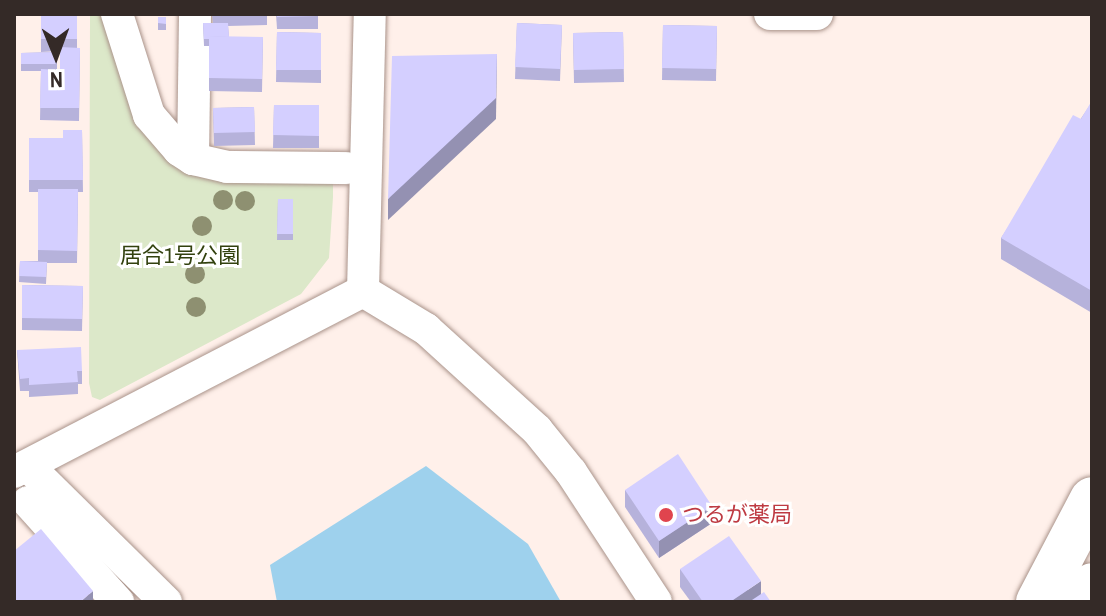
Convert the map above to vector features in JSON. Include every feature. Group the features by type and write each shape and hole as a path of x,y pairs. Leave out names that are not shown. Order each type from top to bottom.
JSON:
{"highway":[{"path":"1038,602 1092,499"},
{"path":"1083,602 1092,585"}],"street":[{"path":"117,14 149,115 179,150 193,159 227,167 346,168"},
{"path":"193,159 195,14"},
{"path":"363,291 370,14"},
{"path":"770,14 817,14"},
{"path":"27,487 363,291"},
{"path":"363,291 426,329 537,430 571,472 656,602"},
{"path":"27,487 118,602"},
{"path":"27,487 166,602"}],"green space":[{"name":"居合1号公園","path":"113,14 163,140 333,175 333,197 329,258 301,294 100,400 92,397 89,383 90,15"}],"water":[{"path":"426,466 528,544 561,602 277,602 270,565"}],"building":[{"path":"41,14 77,14 77,39 41,39"},
{"path":"277,14 318,14 318,16 277,17"},
{"path":"158,17 166,17 166,24 158,23"},
{"path":"203,23 228,23 229,37 209,36 209,39 204,39"},
{"path":"517,23 562,25 560,69 515,67"},
{"path":"663,25 717,26 716,69 662,68"},
{"path":"277,32 321,33 321,70 276,70"},
{"path":"623,32 624,69 574,70 573,33"},
{"path":"209,36 263,37 262,79 209,78"},
{"path":"60,47 80,48 79,108 40,108 41,69 60,70"},
{"path":"57,52 57,64 21,64 21,53"},
{"path":"497,54 496,98 388,199 392,56"},
{"path":"1091,102 1092,291 1001,238 1073,115 1081,119"},
{"path":"274,105 319,105 319,136 273,135"},
{"path":"254,107 255,132 214,133 213,108"},
{"path":"63,130 82,130 83,180 29,180 29,138 63,138"},
{"path":"38,189 78,189 77,251 38,250"},
{"path":"278,199 293,199 293,234 277,234"},
{"path":"20,261 47,262 46,277 19,276"},
{"path":"22,285 83,286 82,319 22,318"},
{"path":"81,347 82,371 77,371 78,382 29,385 29,378 20,379 17,350"},
{"path":"678,454 712,506 659,541 625,490"},
{"path":"41,529 93,591 80,602 14,602 14,551"},
{"path":"729,536 761,581 730,602 703,602 680,569"},
{"path":"764,592 771,602 749,602"}],"place":[{"name":"つるが薬局","path":"666,515"}]}
